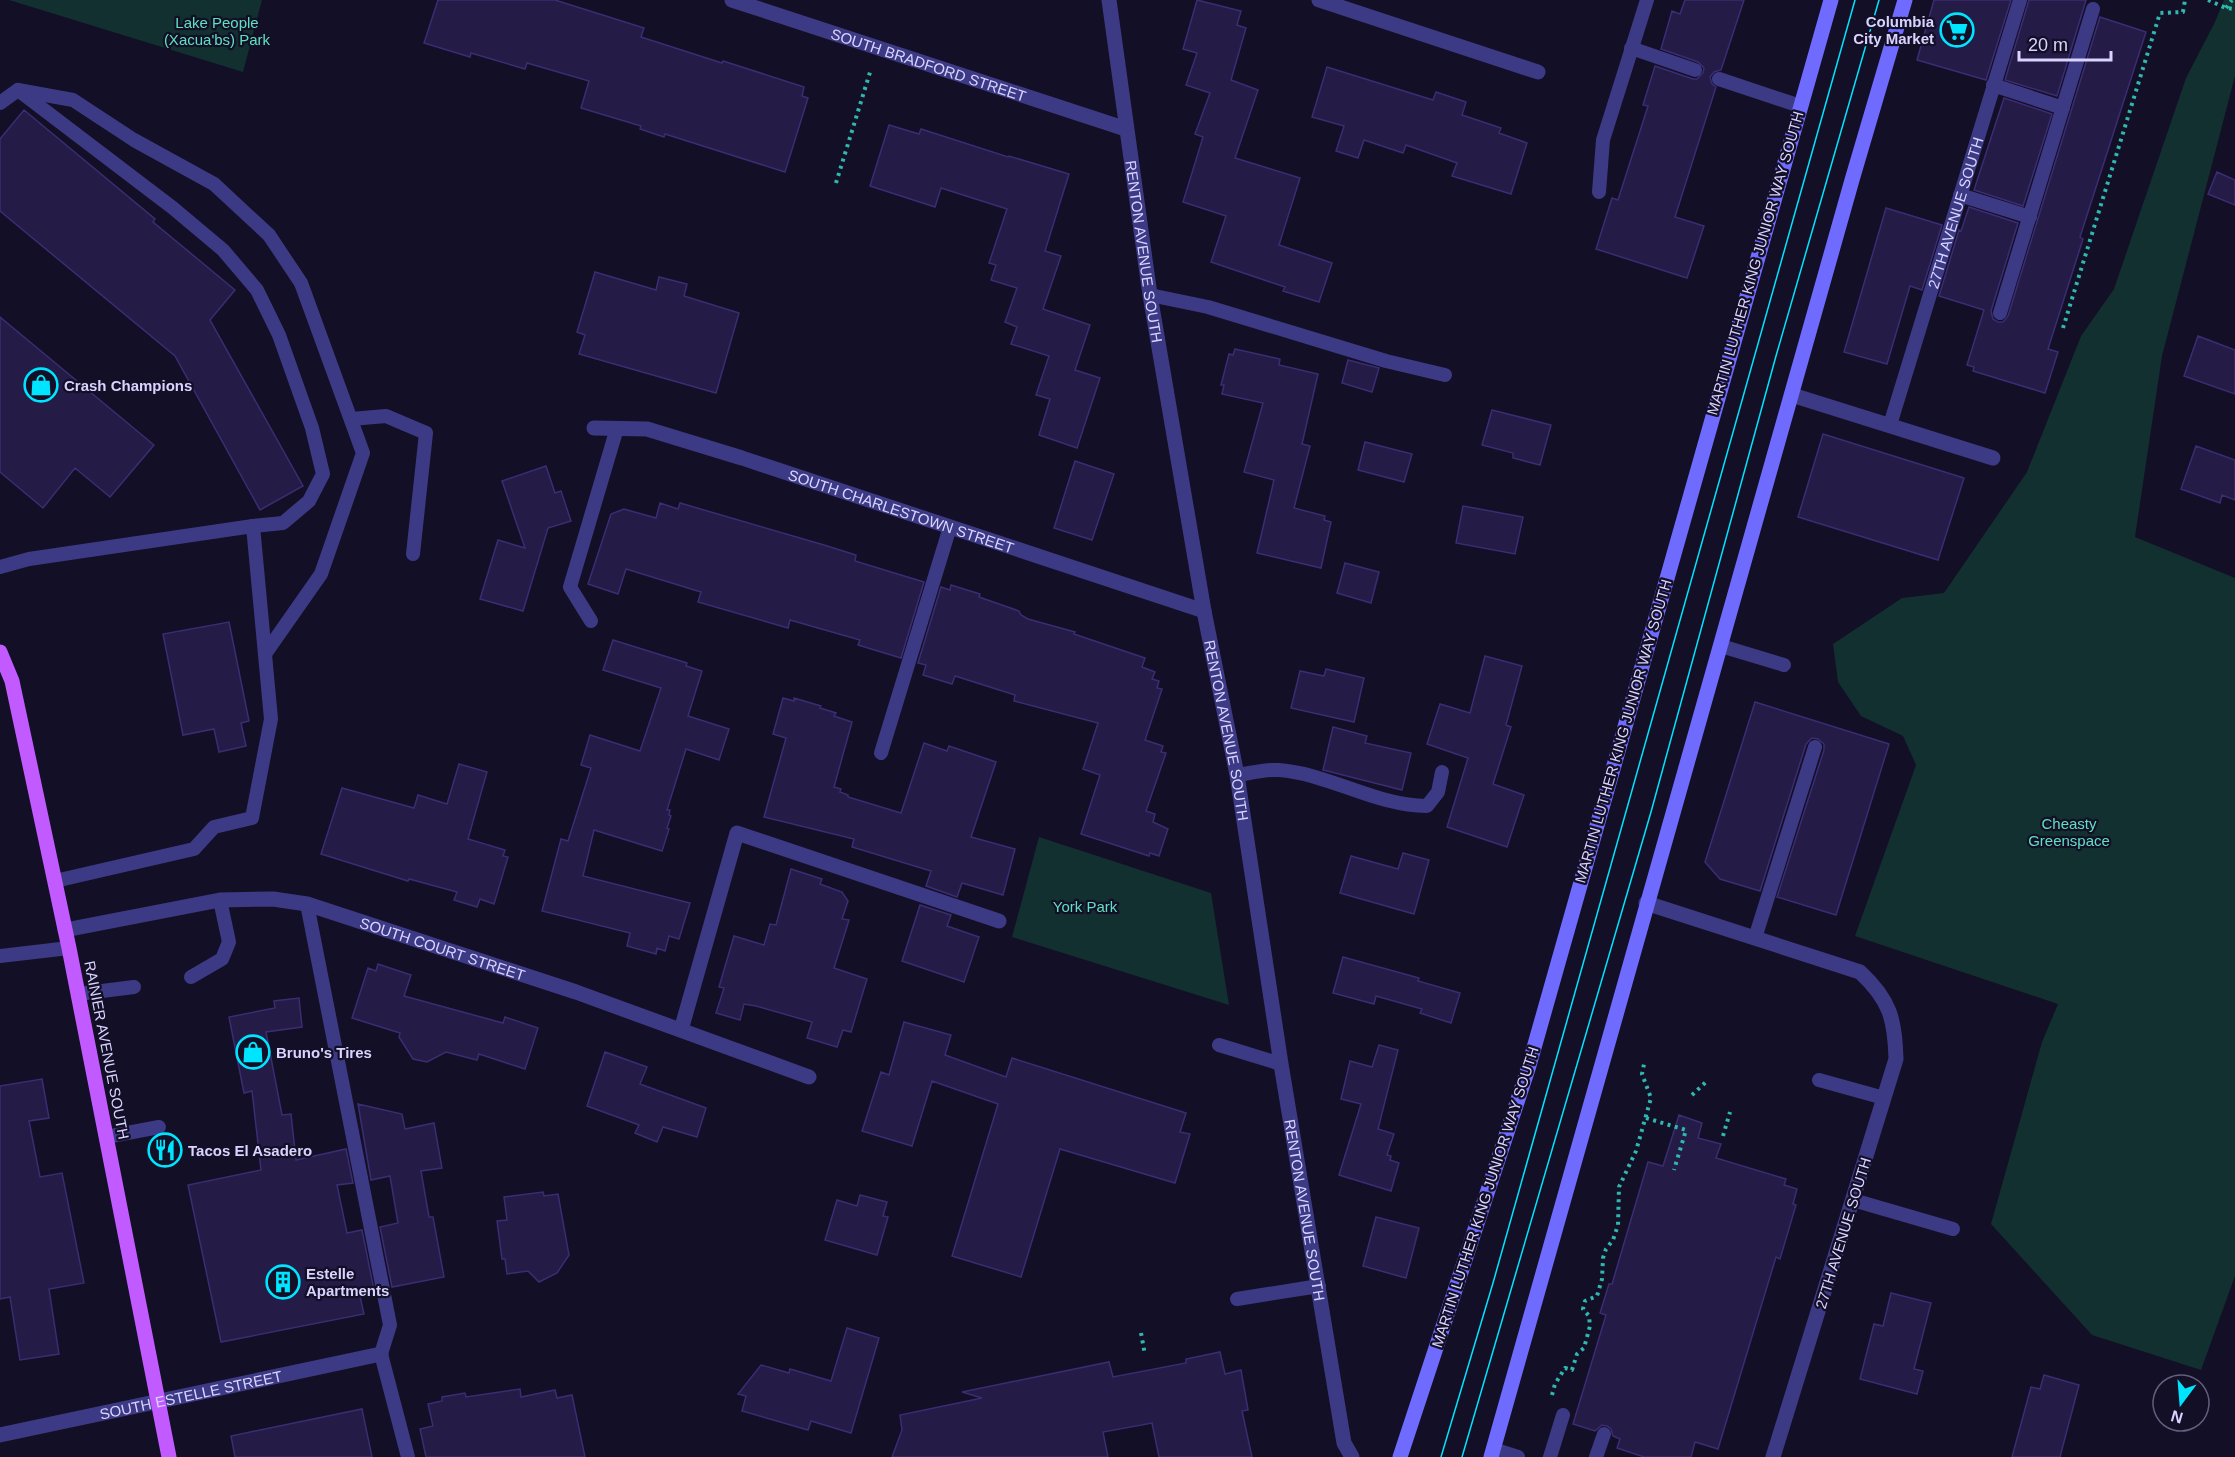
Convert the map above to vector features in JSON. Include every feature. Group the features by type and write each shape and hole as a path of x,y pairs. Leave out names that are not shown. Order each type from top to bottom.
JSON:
{"main road":[{"name":"MARTIN LUTHER KING JUNIOR WAY SOUTH","path":"1400,1457 1528,1069 1831,0"},
{"path":"1492,1453 1646,903 1905,0"},
{"name":"RAINIER AVENUE SOUTH","path":"0,652 55,881 169,1457"}],"street":[{"name":"SOUTH BRADFORD STREET","path":"732,0 1126,129"},
{"name":"RENTON AVENUE SOUTH","path":"1109,0 1150,295 1204,611 1237,774 1281,1064 1344,1443 1352,1457"},
{"path":"1319,0 1538,72"},
{"path":"1792,395 1994,458"},
{"name":"SOUTH CHARLESTOWN STREET","path":"594,428 647,429 657,432 1204,611"},
{"path":"681,1029 737,833 999,921"},
{"name":"SOUTH COURT STREET","path":"65,930 220,900 273,899 307,904 576,992 808,1077"},
{"path":"1646,903 1755,938"},
{"name":"27TH AVENUE SOUTH","path":"1755,938 1860,972 1877,987 1889,1007 1895,1031 1896,1059 1773,1457"},
{"name":"SOUTH ESTELLE STREET","path":"0,1435 381,1354"}],"lane":[{"path":"1599,192 1603,140 1647,0"},
{"name":"27TH AVENUE SOUTH","path":"1890,425 2020,0"},
{"path":"2000,313 2093,9"},
{"path":"1631,48 1695,70"},
{"path":"1719,79 1800,106"},
{"path":"1993,85 2063,108"},
{"path":"0,567 29,559 283,523 309,501 323,474 312,428 279,335 256,290 224,250 173,208 18,90"},
{"path":"0,103 18,90 73,100 134,140 214,184 269,235 301,283 363,453 321,574 265,654"},
{"path":"1960,195 2030,217"},
{"path":"1150,295 1208,307 1386,361 1445,375"},
{"path":"351,419 386,416 426,433 413,554"},
{"path":"591,621 570,587 618,428"},
{"path":"55,881 194,849 214,827 252,818 271,719 253,526"},
{"path":"881,753 950,527"},
{"path":"1721,646 1784,664"},
{"path":"1755,938 1815,747"},
{"path":"1237,774 1277,770 1309,776 1413,806 1427,806 1438,792 1442,772"},
{"path":"191,977 222,959 229,942 220,900"},
{"path":"307,904 390,1325 381,1354 408,1457"},
{"path":"0,956 69,948"},
{"path":"78,994 134,987"},
{"path":"1219,1045 1281,1064"},
{"path":"1819,1080 1884,1098"},
{"path":"106,1137 159,1126"},
{"path":"1853,1200 1953,1229"},
{"path":"1237,1299 1318,1286"},
{"path":"1550,1457 1563,1415"},
{"path":"1596,1457 1604,1434"},
{"path":"1492,1453 1518,1457"}],"path":[{"path":"2063,328 2160,14 2183,12 2185,0"},
{"path":"2208,0 2226,8 2235,9"},
{"path":"2226,8 2232,0"},
{"path":"836,183 877,48"},
{"path":"1563,1415 1550,1409 1555,1384 1565,1368 1572,1370 1577,1354 1584,1348 1590,1326 1589,1316 1583,1309 1585,1301 1597,1296 1602,1279 1603,1258 1618,1225 1619,1187 1636,1151 1651,1098 1643,1080 1644,1064"},
{"path":"1692,1095 1706,1082"},
{"path":"1723,1136 1730,1112"},
{"path":"1646,1118 1686,1130 1674,1170"},
{"path":"1140,1333 1145,1354"}],"green space":[{"name":"Lake People (Xacua'bs) Park","path":"9,0 262,0 243,72"},
{"name":"Cheasty Greenspace","path":"2224,0 2235,0 2235,76 2162,356 2135,537 2235,578 2235,1276 2201,1370 2092,1335 1991,1224 2042,1042 2058,1004 1855,936 1916,765 1903,736 1861,716 1838,682 1833,644 1902,598 1944,593 2027,472 2081,336 2114,289 2186,78"},
{"name":"York Park","path":"1039,837 1211,893 1229,1005 1012,937"}],"building":[{"path":"438,0 555,0 644,28 641,37 804,87 802,96 808,98 785,172 665,134 664,137 640,129 641,126 581,108 589,81 527,63 525,69 471,53 470,57 424,43"},
{"path":"1197,0 1241,11 1237,25 1246,28 1231,80 1258,90 1235,158 1300,178 1279,245 1332,263 1319,302 1283,291 1285,287 1211,262 1226,216 1183,202 1203,137 1195,134 1210,93 1186,85 1197,53 1183,49"},
{"path":"1685,0 1744,0 1721,70 1714,72 1710,77 1712,84 1716,87 1675,217 1704,226 1687,278 1596,249 1612,198 1618,200 1648,106 1643,105 1655,66 1693,79 1697,79 1703,73 1704,68 1698,62 1661,49 1672,11 1680,14"},
{"name":"Columbia City Market","path":"1934,0 2011,0 1986,80 1917,60"},
{"path":"2029,0 2086,0 2057,96 2005,80"},
{"path":"2100,17 2146,32 2080,237 2083,239 2048,349 2058,352 2045,393 1973,371 1974,367 1967,365 1984,310 1939,296 1959,230 1961,231 1969,207 2018,223 1991,311 1993,319 1998,322 2003,322 2008,316"},
{"path":"1327,67 1433,100 1436,92 1466,102 1462,115 1501,128 1499,133 1527,143 1511,194 1452,176 1457,163 1406,145 1403,153 1364,140 1358,158 1336,151 1344,126 1312,117"},
{"path":"2004,98 2052,114 2023,206 1974,190"},
{"path":"24,110 155,219 153,222 235,290 210,320 303,486 260,510 175,356 0,211 0,139"},
{"path":"889,125 919,134 921,129 1069,174 1045,251 1061,256 1043,309 1090,325 1075,370 1100,378 1077,448 1039,435 1050,399 1036,395 1049,356 1011,344 1017,327 1005,322 1017,288 991,280 996,265 989,263 1007,209 941,188 935,207 870,186"},
{"path":"2217,172 2235,180 2235,205 2208,194"},
{"path":"1886,208 1942,225 1922,290 1910,286 1887,364 1844,352"},
{"path":"595,272 656,290 659,277 687,284 684,296 739,313 716,393 579,354 585,335 577,332"},
{"name":"Crash Champions","path":"0,317 154,445 110,497 75,468 43,508 0,472"},
{"path":"2198,336 2235,350 2235,394 2184,376"},
{"path":"1235,349 1280,359 1279,365 1318,374 1302,444 1310,446 1294,508 1325,516 1324,520 1331,522 1321,568 1257,553 1274,480 1244,472 1263,403 1222,394 1224,385 1221,385 1229,354 1233,355"},
{"path":"1348,360 1379,368 1372,392 1342,383"},
{"path":"1492,410 1551,425 1540,465 1513,458 1513,453 1482,445"},
{"path":"1823,434 1964,478 1938,560 1798,517"},
{"path":"1365,442 1412,454 1404,482 1358,470"},
{"path":"2196,446 2235,460 2235,500 2222,495 2220,503 2181,489"},
{"path":"1075,461 1114,474 1092,540 1054,528"},
{"path":"546,466 555,493 561,491 571,521 548,528 523,611 480,599 498,540 525,548 502,481"},
{"path":"660,503 678,509 680,503 824,545 856,555 855,561 924,582 901,658 858,645 860,640 790,620 788,628 698,602 701,592 626,569 618,594 588,584 611,514 624,509 656,518"},
{"path":"1463,506 1523,517 1515,554 1456,543"},
{"path":"1345,563 1379,572 1371,603 1337,593"},
{"path":"951,585 980,594 979,597 1019,611 1028,619 1075,632 1074,634 1145,658 1142,667 1155,672 1152,679 1159,681 1157,688 1162,689 1145,740 1163,746 1161,752 1166,753 1146,811 1155,814 1153,822 1168,829 1159,856 1150,853 1149,856 1081,834 1100,775 1083,769 1098,723 1014,701 1015,695 955,676 952,684 923,675 926,665 918,663 941,587 950,590"},
{"path":"229,622 249,721 241,723 246,746 219,752 214,729 183,735 163,634"},
{"path":"613,640 687,663 686,666 702,671 688,716 729,729 719,760 686,749 667,810 670,810 669,815 671,816 662,851 594,830 583,876 690,903 679,939 669,936 665,951 657,948 656,954 627,946 630,933 542,911 561,839 568,841 591,768 581,765 590,735 640,751 661,688 603,670"},
{"path":"1485,656 1522,666 1506,725 1511,727 1493,784 1524,795 1507,847 1447,827 1468,758 1427,744 1440,704 1470,713"},
{"path":"1326,669 1364,678 1354,722 1291,708 1300,671 1324,676"},
{"path":"783,698 794,701 794,698 821,706 820,708 836,713 834,716 852,722 834,787 841,789 840,792 848,797 901,813 924,743 947,751 949,746 996,762 971,837 1015,849 1003,895 962,883 957,897 926,886 931,871 852,847 854,839 764,817 786,738 773,734"},
{"path":"1755,702 1889,744 1836,915 1777,897 1824,750 1824,744 1818,739 1812,738 1806,744 1760,891 1720,879 1705,862"},
{"path":"1333,727 1367,736 1365,743 1411,753 1402,790 1323,770"},
{"path":"459,764 487,772 468,839 505,850 503,856 508,857 494,904 480,899 477,907 454,900 457,892 409,879 408,881 321,854 342,788 414,808 418,795 447,804"},
{"path":"1403,853 1429,860 1414,914 1340,893 1351,856 1398,869"},
{"path":"791,869 822,879 820,884 842,892 848,901 842,919 849,920 834,968 867,979 851,1032 843,1030 837,1047 807,1038 812,1022 756,1006 744,1004 740,1020 716,1013 724,988 719,987 734,936 764,945 770,924 776,925"},
{"path":"920,905 951,915 947,926 979,937 964,982 902,961"},
{"path":"1343,957 1419,978 1418,981 1460,993 1451,1023 1420,1013 1422,1009 1376,996 1374,1004 1333,993"},
{"path":"378,964 411,975 404,996 503,1023 505,1017 538,1028 525,1069 479,1054 477,1060 446,1052 427,1062 413,1059 399,1037 400,1033 352,1018 368,968 376,971"},
{"path":"299,998 302,1027 266,1032 282,1115 291,1114 296,1160 346,1149 353,1183 337,1185 347,1233 362,1230 374,1290 359,1292 364,1314 221,1342 188,1185 261,1170 252,1091 244,1093 229,1017 275,1008 274,1001"},
{"path":"904,1022 951,1035 945,1055 1006,1077 1012,1058 1186,1113 1180,1132 1190,1134 1175,1183 1060,1149 1021,1277 952,1256 998,1104 932,1081 912,1146 862,1131 881,1072 889,1075"},
{"path":"1379,1045 1398,1050 1378,1129 1394,1134 1387,1155 1391,1156 1390,1160 1399,1163 1391,1191 1339,1175 1361,1104 1341,1099 1350,1061 1372,1067"},
{"path":"605,1052 647,1067 640,1084 706,1108 697,1137 663,1127 657,1142 635,1133 639,1125 587,1106"},
{"path":"42,1079 49,1118 29,1121 40,1177 62,1173 84,1283 49,1289 59,1354 20,1360 10,1297 0,1299 0,1086"},
{"path":"358,1104 402,1114 405,1129 434,1123 442,1168 421,1171 429,1217 433,1217 444,1277 392,1287 380,1227 398,1223 390,1176 371,1180"},
{"path":"1679,1115 1702,1123 1698,1138 1721,1144 1716,1158 1786,1179 1784,1185 1797,1189 1793,1204 1796,1205 1780,1259 1776,1257 1718,1449 1695,1442 1691,1457 1644,1457 1617,1448 1620,1439 1613,1436 1611,1429 1607,1426 1602,1425 1595,1431 1573,1424 1606,1315 1600,1313 1609,1284 1612,1284 1648,1162 1663,1166"},
{"path":"543,1192 544,1196 558,1194 569,1255 557,1273 539,1282 528,1271 507,1274 505,1259 502,1259 497,1221 507,1220 504,1197"},
{"path":"860,1195 887,1202 883,1216 888,1217 877,1255 825,1240 837,1200 857,1206"},
{"path":"1376,1217 1419,1228 1406,1278 1363,1266"},
{"path":"1891,1293 1931,1303 1914,1369 1923,1371 1917,1394 1860,1379 1874,1324 1883,1326"},
{"path":"847,1328 879,1338 851,1433 811,1421 808,1430 742,1411 746,1396 738,1394 761,1365 789,1373 790,1369 831,1381"},
{"path":"1220,1352 1225,1374 1241,1370 1248,1410 1242,1411 1252,1457 1159,1457 1152,1423 1103,1432 1108,1457 892,1457 902,1430 900,1415 982,1398 962,1392 1109,1362 1113,1377 1186,1363 1186,1359"},
{"path":"2044,1375 2079,1385 2060,1457 2012,1457 2031,1387 2040,1389"},
{"path":"520,1389 521,1397 555,1390 557,1398 572,1395 585,1457 426,1457 420,1429 433,1426 428,1404 442,1401 442,1397 465,1393 466,1397"},
{"path":"362,1409 372,1457 235,1457 231,1436"}],"tram line":[{"path":"1441,1457 1493,1283 1855,0"},
{"path":"1462,1457 1651,812 1776,356 1879,0"}],"place":[{"name":"Columbia City Market","path":"1957,30"},
{"name":"Crash Champions","path":"41,385"},
{"name":"Bruno's Tires","path":"253,1052"},
{"name":"Tacos El Asadero","path":"165,1150"},
{"name":"Estelle Apartments","path":"283,1282"}]}
